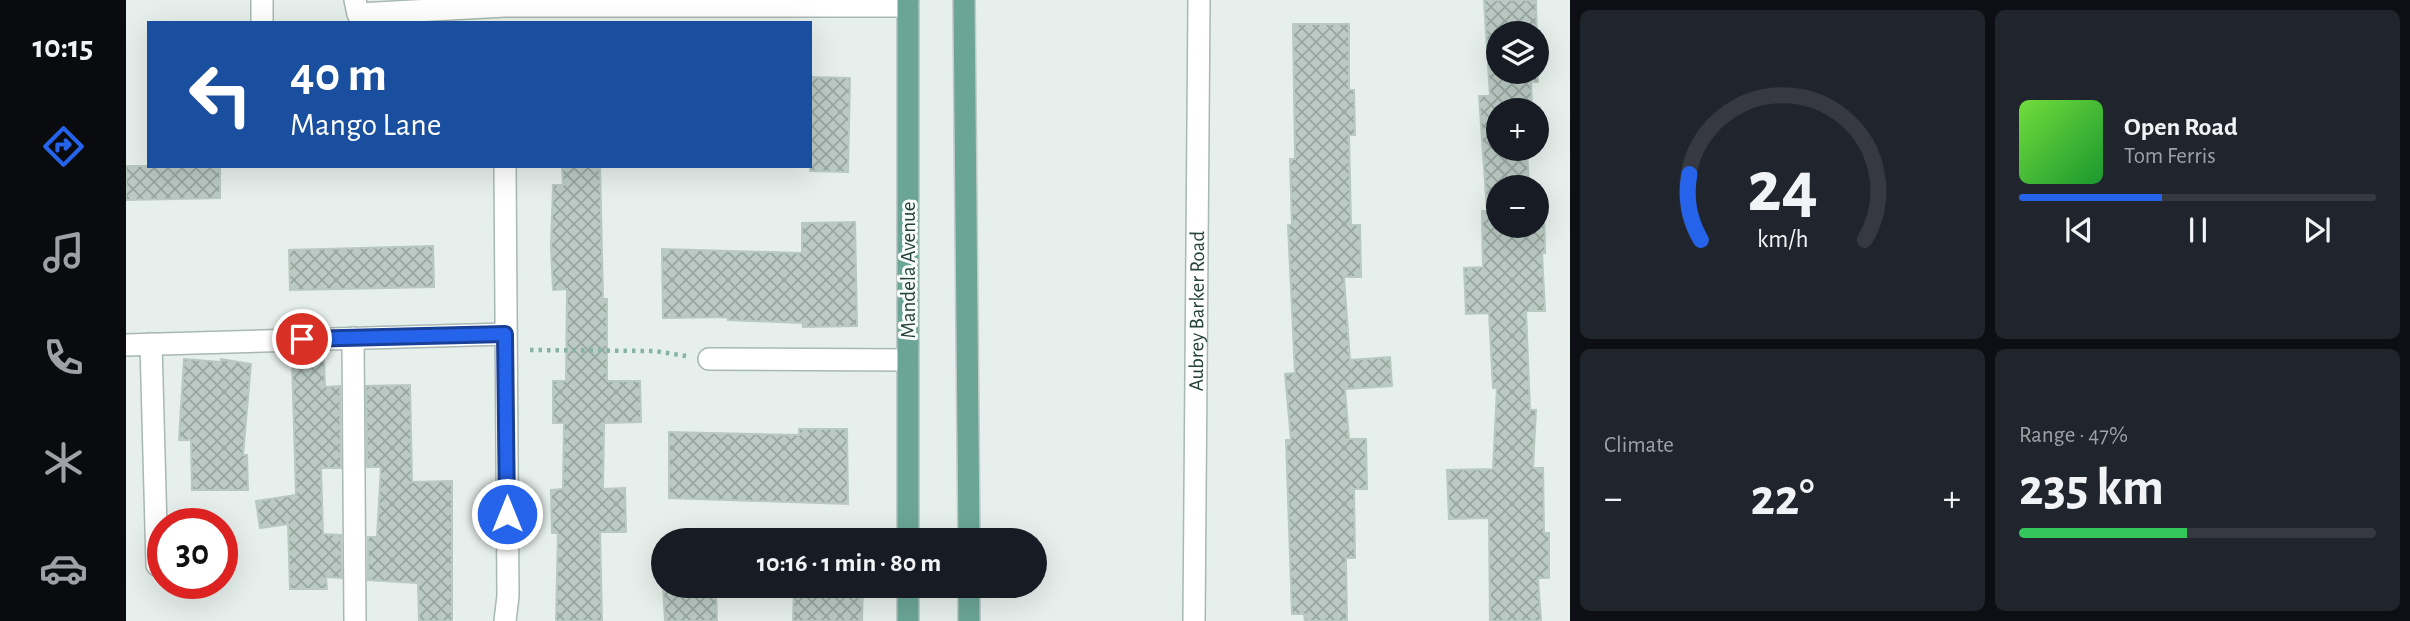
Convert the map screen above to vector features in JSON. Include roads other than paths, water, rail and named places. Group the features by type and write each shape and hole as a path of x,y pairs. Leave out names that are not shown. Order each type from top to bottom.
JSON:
{"main road":[{"path":"964,0 969,528"},
{"name":"Mandela Avenue","path":"908,3 908,528"},
{"path":"908,598 908,621"},
{"path":"969,598 969,621"}],"street":[{"path":"262,0 262,21"},
{"name":"Aubrey Barker Road","path":"1194,621 1199,0"},
{"path":"351,12 908,3"},
{"path":"505,168 508,596 505,621"},
{"path":"126,345 353,338 505,342"},
{"path":"353,338 355,621"},
{"path":"151,344 155,508"},
{"path":"709,359 908,360"}]}
